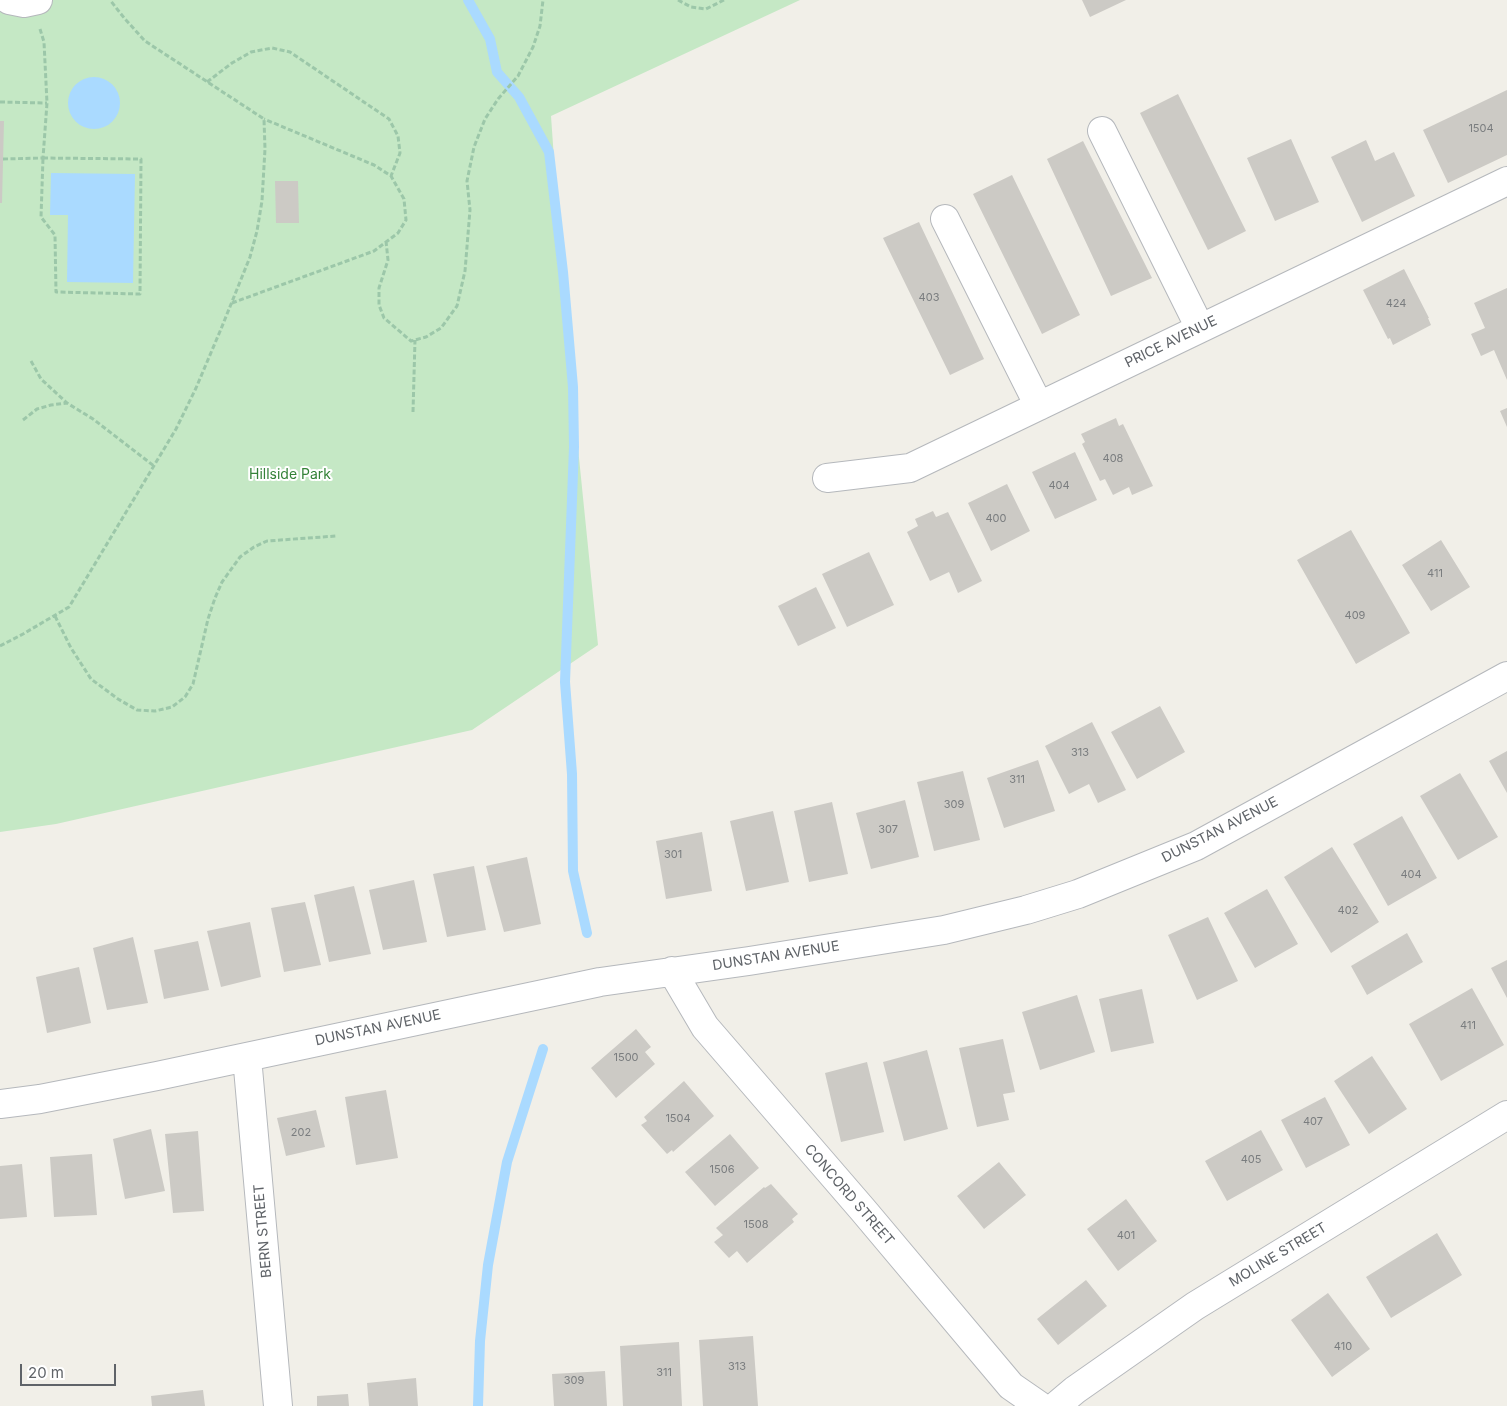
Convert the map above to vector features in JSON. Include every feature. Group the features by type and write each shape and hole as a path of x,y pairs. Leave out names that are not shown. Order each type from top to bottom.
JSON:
{"street":[{"path":"1102,131 1200,328"},
{"name":"PRICE AVENUE","path":"827,478 910,468 1507,181"},
{"path":"945,219 1039,406"},
{"name":"DUNSTAN AVENUE","path":"0,1104 69,1093 247,1057 555,990 944,930 1026,910 1078,894 1196,846 1507,676"},
{"name":"CONCORD STREET","path":"672,971 705,1027 1011,1386 1040,1406"},
{"name":"BERN STREET","path":"247,1057 278,1406"},
{"name":"MOLINE STREET","path":"1056,1406 1082,1384 1195,1306 1507,1115"}],"path":[{"path":"3,159 43,158 141,159 140,294 56,292 55,235 41,217 43,158 47,103 44,42 27,0"},
{"path":"110,0 145,41 264,119 374,165 391,176 404,199 406,220 398,233 374,251 232,303"},
{"path":"386,241 388,260 379,288 379,305 384,318 411,340 426,337 441,328 457,306 465,271 470,210 467,181 474,146 485,119 498,99 518,76 533,47 540,26 543,0"},
{"path":"678,0 691,6 706,8 724,0"},
{"path":"207,82 232,63 251,52 272,48 290,52 389,119 398,136 400,153 391,176"},
{"path":"0,102 47,103"},
{"path":"0,646 69,607 176,429 196,388 232,303 258,231 265,149 264,119"},
{"path":"413,412 414,340"},
{"path":"31,361 41,379 67,403 93,419 154,466"},
{"path":"24,420 37,409 67,403"},
{"path":"55,616 71,648 91,679 137,710 155,711 172,707 185,697 193,684 208,619 215,598 222,582 240,557 267,541 336,536"}],"green space":[{"name":"Hillside Park","path":"0,0 800,0 551,116 566,330 598,645 472,730 56,824 0,832"}],"water":[{"path":"94,77 104,79 112,85 118,93 120,103 118,113 112,121 104,127 94,129 84,127 76,121 70,113 68,103 70,93 76,85 84,79"},
{"path":"51,173 135,174 133,283 67,282 68,215 50,215"}],"building":[{"path":"1082,0 1126,0 1090,17"},
{"path":"1507,90 1507,155 1448,183 1423,130"},
{"path":"1178,94 1246,231 1208,250 1140,113"},
{"path":"0,121 4,121 2,203 0,203"},
{"path":"1291,139 1319,202 1275,221 1247,158"},
{"path":"1366,140 1375,161 1394,152 1415,196 1362,222 1331,157"},
{"path":"1083,141 1152,278 1111,296 1047,159"},
{"path":"1012,175 1080,315 1042,334 973,194"},
{"path":"275,181 298,181 299,223 276,223"},
{"path":"919,222 984,359 950,375 883,238"},
{"path":"1404,269 1431,325 1393,345 1390,338 1388,339 1363,290"},
{"path":"1507,288 1507,380 1494,350 1481,356 1471,334 1485,328 1474,303"},
{"path":"1507,408 1507,427 1500,411"},
{"path":"1116,418 1119,426 1123,424 1153,486 1132,495 1129,487 1113,495 1105,479 1100,481 1082,444 1085,442 1081,434"},
{"path":"1075,452 1097,500 1055,519 1032,472"},
{"path":"1007,484 1030,531 991,551 968,503"},
{"path":"933,511 936,517 948,512 982,581 958,593 949,572 930,581 907,532 918,526 915,519"},
{"path":"1351,530 1410,633 1356,664 1297,560"},
{"path":"1441,540 1470,587 1431,611 1402,565"},
{"path":"869,552 894,605 847,627 822,574"},
{"path":"816,587 836,628 798,646 778,606"},
{"path":"1160,706 1185,752 1137,779 1111,732"},
{"path":"1092,722 1126,790 1098,803 1089,784 1069,794 1045,746"},
{"path":"1507,751 1507,793 1489,761"},
{"path":"1038,760 1055,811 1004,828 987,778"},
{"path":"963,771 980,840 934,851 917,782"},
{"path":"1460,773 1498,837 1458,860 1420,796"},
{"path":"905,800 919,857 871,869 856,813"},
{"path":"832,802 848,874 809,882 794,811"},
{"path":"773,811 789,882 746,891 730,821"},
{"path":"1402,816 1437,878 1388,906 1353,844"},
{"path":"702,832 712,891 666,899 656,841"},
{"path":"1332,847 1379,922 1331,953 1284,877"},
{"path":"527,857 541,924 504,932 486,866"},
{"path":"474,866 486,930 447,937 433,874"},
{"path":"414,880 427,942 383,950 369,890"},
{"path":"354,886 371,954 329,962 314,895"},
{"path":"1267,889 1298,944 1255,968 1224,913"},
{"path":"305,902 321,965 284,972 271,908"},
{"path":"1208,917 1238,981 1197,1000 1168,935"},
{"path":"250,922 261,977 221,987 207,931"},
{"path":"1407,933 1423,962 1367,995 1351,966"},
{"path":"133,937 148,1003 107,1010 93,948"},
{"path":"198,941 209,990 164,999 154,950"},
{"path":"1507,960 1507,998 1491,968"},
{"path":"79,967 91,1023 47,1033 36,977"},
{"path":"1472,988 1504,1045 1441,1081 1409,1024"},
{"path":"1142,989 1154,1043 1111,1052 1099,999"},
{"path":"1077,995 1095,1052 1040,1070 1022,1012"},
{"path":"636,1029 651,1047 645,1052 655,1064 616,1098 591,1068"},
{"path":"1003,1039 1015,1092 1003,1094 1009,1120 977,1127 959,1048"},
{"path":"927,1050 948,1129 904,1141 883,1062"},
{"path":"1372,1056 1407,1109 1369,1134 1334,1081"},
{"path":"867,1062 884,1132 841,1142 825,1073"},
{"path":"684,1081 714,1116 673,1152 672,1150 667,1154 641,1125 647,1121 644,1117"},
{"path":"386,1090 398,1158 356,1165 345,1097"},
{"path":"1325,1097 1350,1145 1306,1168 1281,1120"},
{"path":"316,1110 325,1147 286,1156 277,1118"},
{"path":"151,1129 165,1191 125,1199 113,1139"},
{"path":"1261,1130 1283,1170 1227,1201 1205,1161"},
{"path":"198,1131 204,1211 173,1213 165,1134"},
{"path":"730,1134 759,1168 715,1206 685,1172"},
{"path":"92,1154 97,1215 54,1217 50,1157"},
{"path":"999,1162 1026,1195 984,1229 957,1196"},
{"path":"22,1164 27,1217 0,1219 0,1166"},
{"path":"771,1184 798,1214 792,1219 794,1222 747,1263 737,1251 729,1258 714,1242 723,1235 716,1228 764,1187"},
{"path":"1126,1199 1157,1241 1118,1271 1087,1229"},
{"path":"1437,1233 1462,1275 1391,1318 1366,1277"},
{"path":"1086,1280 1107,1306 1058,1345 1037,1319"},
{"path":"1328,1293 1370,1349 1332,1377 1291,1320"},
{"path":"753,1336 758,1406 703,1406 699,1340"},
{"path":"679,1342 682,1406 623,1406 620,1346"},
{"path":"605,1371 607,1406 554,1406 552,1374"},
{"path":"416,1378 418,1406 369,1406 367,1383"},
{"path":"203,1390 205,1406 152,1406 151,1396"},
{"path":"348,1394 349,1406 317,1406 317,1396"}],"waterway":[{"path":"468,0 490,39 497,72 519,97 549,152 563,272 573,387 574,447 565,682 572,774 573,871 587,933"},
{"path":"478,1406 480,1341 488,1265 507,1162 543,1049"}]}
